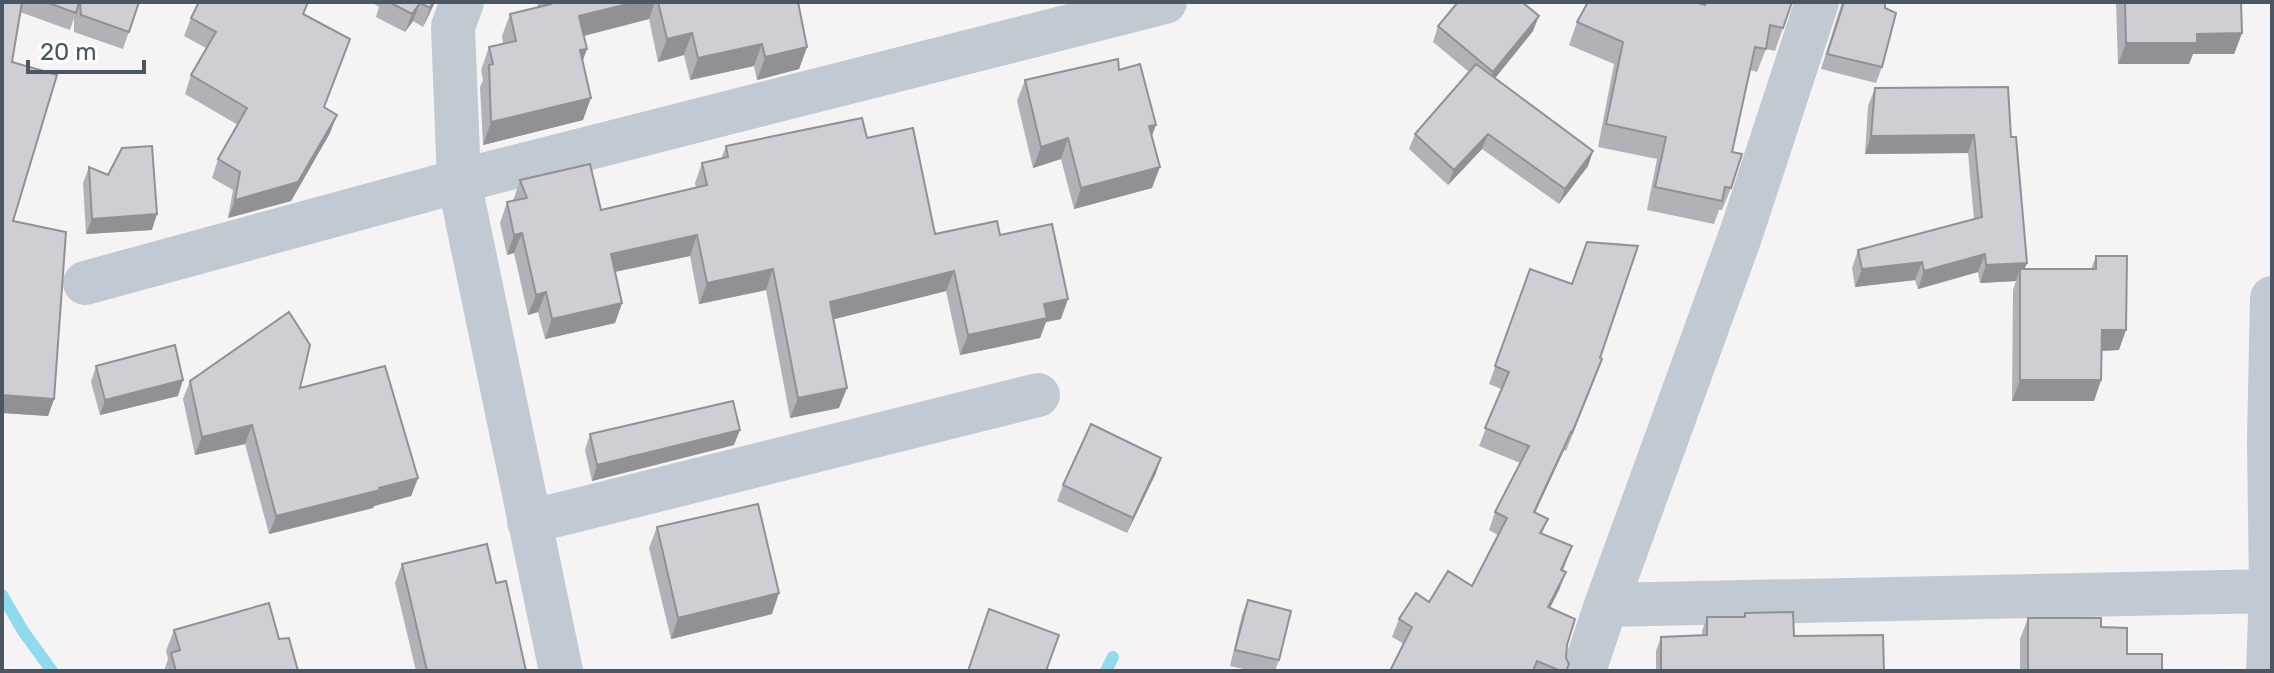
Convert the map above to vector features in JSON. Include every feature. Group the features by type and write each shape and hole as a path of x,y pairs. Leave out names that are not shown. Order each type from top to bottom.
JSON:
{"street":[{"path":"462,2 453,27 459,181 561,671"},
{"path":"85,283 459,181 1165,2"},
{"path":"1584,671 1741,234 1817,2"},
{"path":"2268,671 2272,298"},
{"path":"529,522 1038,395"},
{"path":"1606,605 2271,591"}],"building":[{"path":"2,2 22,2 12,62 57,75 13,221 66,232 54,399 2,395"},
{"path":"46,2 79,2 76,13"},
{"path":"80,2 139,2 129,32 81,15"},
{"path":"199,2 308,2 303,14 350,39 324,107 337,115 298,182 235,200 240,172 218,159 247,108 191,75 216,32 191,18"},
{"path":"389,2 433,2 430,8 420,3 412,14"},
{"path":"550,2 636,2 579,16 587,49 580,50 591,98 491,122 489,65 493,64 489,47 516,41 510,14"},
{"path":"658,2 798,2 807,47 765,57 762,44 698,58 692,33 667,39"},
{"path":"1458,2 1522,2 1539,16 1493,72 1438,26"},
{"path":"1588,2 1695,2 1705,5 1706,2 1792,2 1783,28 1770,25 1766,49 1755,47 1732,152 1742,154 1731,188 1725,187 1722,201 1655,187 1666,137 1606,124 1623,42 1577,22"},
{"path":"1844,2 1885,2 1885,8 1896,13 1882,67 1827,54"},
{"path":"2125,2 2241,2 2242,33 2197,34 2197,43 2126,43"},
{"path":"1118,59 1119,70 1140,64 1156,125 1149,126 1160,167 1081,188 1068,138 1041,147 1025,80"},
{"path":"1476,64 1593,151 1565,189 1488,134 1454,170 1415,134"},
{"path":"2008,87 2011,137 2016,137 2027,263 1986,265 1985,254 1924,271 1922,262 1862,269 1858,250 1982,217 1974,135 1871,136 1875,88"},
{"path":"862,118 867,138 913,128 935,234 997,221 1000,235 1052,224 1068,299 1044,304 1047,318 968,335 954,271 830,302 847,388 798,398 773,269 707,283 697,235 611,254 622,303 552,319 546,292 536,295 522,233 514,235 507,202 527,198 520,180 590,164 601,210 707,185 702,163 728,157 726,146"},
{"path":"152,146 157,214 92,219 89,167 108,175 122,148"},
{"path":"1587,242 1638,246 1602,359 1572,433 1534,512 1548,519 1540,533 1572,546 1561,570 1566,572 1548,607 1575,619 1567,645 1569,664 1566,671 1537,661 1533,671 1390,671 1412,627 1399,619 1416,593 1429,602 1448,571 1472,586 1507,518 1495,512 1529,446 1485,428 1509,372 1495,366 1530,269 1572,284"},
{"path":"2096,256 2127,256 2126,330 2102,330 2101,380 2020,380 2020,269 2096,269"},
{"path":"289,312 310,345 300,388 385,366 418,478 276,516 252,425 202,437 190,381"},
{"path":"175,345 183,380 105,400 96,366"},
{"path":"733,401 740,430 597,465 590,434"},
{"path":"1091,424 1161,458 1133,518 1063,485"},
{"path":"758,504 779,593 678,618 657,527"},
{"path":"487,544 496,583 506,581 526,671 427,671 402,564"},
{"path":"1248,600 1291,611 1279,660 1235,650"},
{"path":"269,603 279,639 289,638 298,671 176,671 171,653 180,650 174,630"},
{"path":"989,609 1059,635 1046,671 968,671"},
{"path":"1793,612 1794,636 1883,635 1884,671 1661,671 1661,637 1707,635 1707,617"},
{"path":"2028,618 2101,618 2101,627 2127,628 2127,654 2162,654 2162,671 2028,671"}],"waterway":[{"path":"2,595 52,671"},
{"path":"1106,671 1113,657"}]}
